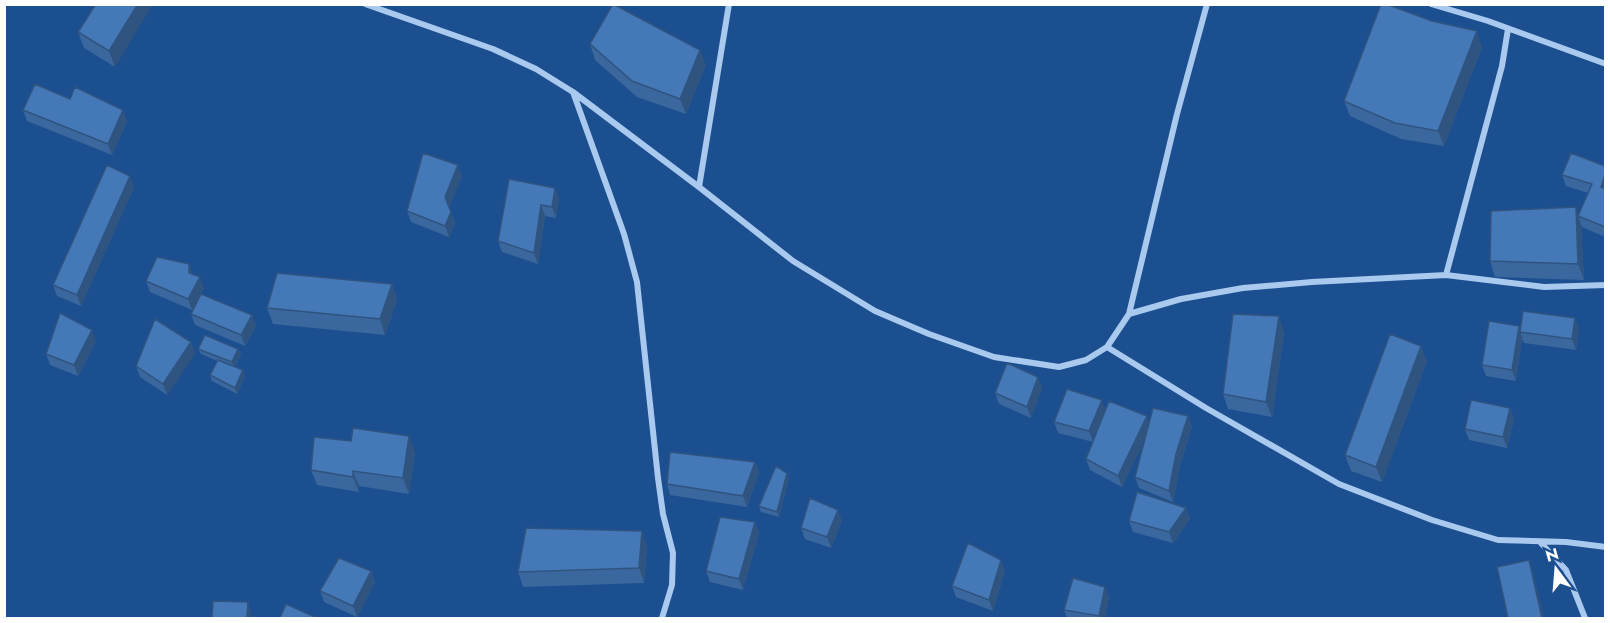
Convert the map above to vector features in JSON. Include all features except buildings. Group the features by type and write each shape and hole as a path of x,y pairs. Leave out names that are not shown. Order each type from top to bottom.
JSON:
{"street":[{"path":"365,4 493,49 536,69 573,92 793,261 875,311 929,334 994,357 1059,367 1086,360 1107,347 1129,314 1207,4"},
{"path":"699,187 729,4"},
{"path":"1431,4 1508,28 1605,64"},
{"path":"1446,275 1502,66 1508,28"},
{"path":"573,92 624,234 637,282 658,478 663,514 673,553 672,585 662,618"},
{"path":"1129,314 1180,299 1243,288 1312,282 1446,275 1544,288 1605,285"},
{"path":"1107,347 1206,408 1339,484 1432,520 1498,540 1605,547"},
{"path":"1540,542 1566,570 1585,618"}]}
